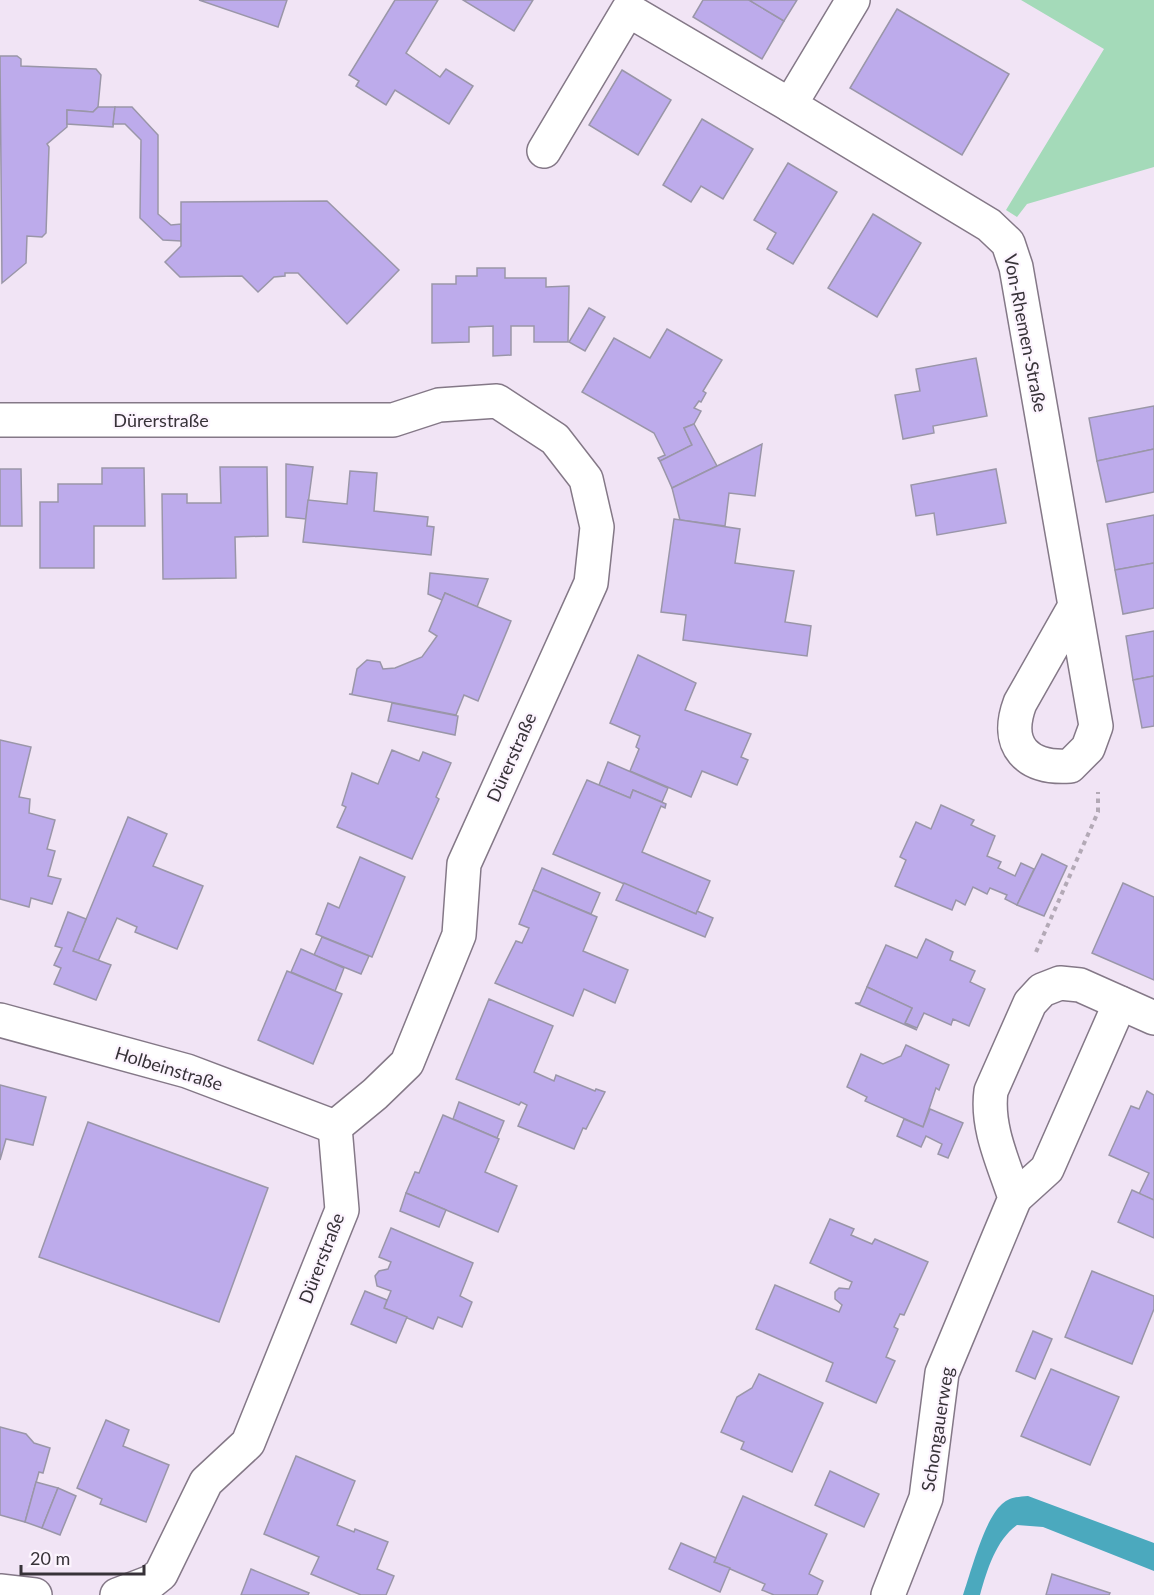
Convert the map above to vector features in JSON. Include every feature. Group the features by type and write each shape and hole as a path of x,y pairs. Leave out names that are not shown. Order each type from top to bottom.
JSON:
{"street":[{"path":"790,105 853,0"},
{"name":"Von-Rhemen-Straße","path":"544,151 628,10 989,225 1008,243 1016,267 1075,606"},
{"name":"Dürerstraße","path":"0,420 393,420 439,405 497,401 555,439 586,479 597,527 591,583 464,864 459,935 407,1063 375,1094 334,1126 342,1210 248,1443 206,1482 164,1584 151,1582 117,1595"},
{"path":"1015,1198 990,1122 991,1092 1030,1003 1042,990 1060,983 1080,985 1154,1018"},
{"name":"Schongauerweg","path":"888,1595 926,1498 942,1373 1015,1198 1047,1169 1120,1003"},
{"name":"Holbeinstraße","path":"0,1020 187,1071 334,1126"},
{"path":"0,1591 35,1595"}],"path":[{"path":"1080,985 1032,961 1098,812 1098,790"}],"green space":[{"path":"1021,0 1154,0 1154,167 1027,204 1017,217 1006,210 1104,49"}],"water":[{"path":"1028,1496 1154,1543 1154,1571 1043,1527 1017,1525 998,1547 980,1595 963,1595 979,1547 995,1512 1008,1500"}],"building":[{"path":"199,0 287,0 278,27"},
{"path":"395,0 438,0 406,53 440,77 446,69 473,86 449,124 395,90 386,105 356,86 359,81 349,75"},
{"path":"463,0 533,0 514,31"},
{"path":"703,0 749,0 784,21 762,59 693,17"},
{"path":"749,0 797,0 784,21"},
{"path":"897,9 1009,74 962,155 850,88"},
{"path":"0,56 17,56 21,59 21,66 96,69 101,75 98,107 93,112 67,110 67,127 47,144 49,147 46,233 42,237 27,236 26,263 2,283"},
{"path":"622,70 671,100 638,155 589,125"},
{"path":"98,107 115,107 113,127 67,124 67,110 93,112"},
{"path":"115,107 132,107 158,135 158,214 171,225 181,224 181,241 163,240 140,218 141,140 125,124 113,124"},
{"path":"702,119 753,149 723,199 701,186 691,202 663,185"},
{"path":"788,163 837,192 793,264 767,249 776,233 754,220"},
{"path":"327,201 399,270 347,324 298,273 285,273 285,276 274,277 258,292 242,276 180,277 165,262 181,246 181,202"},
{"path":"873,214 921,243 877,317 828,288"},
{"path":"477,268 505,268 505,278 546,278 546,287 569,286 568,342 534,342 534,326 511,326 511,355 493,356 493,326 469,327 469,342 432,343 432,284 456,284 456,276 477,276"},
{"path":"589,308 605,317 585,351 569,342"},
{"path":"667,329 722,360 703,391 706,393 701,402 699,401 694,408 701,411 694,424 684,428 692,445 660,461 658,458 665,455 654,433 582,392 614,338 650,358"},
{"path":"976,358 987,416 933,426 934,433 903,439 895,395 920,391 916,369"},
{"path":"1154,406 1154,449 1097,461 1089,418"},
{"path":"694,424 717,466 672,488 660,461 692,445 684,428"},
{"path":"762,444 755,496 729,493 725,526 680,520 672,488"},
{"path":"1154,449 1154,492 1106,502 1097,461"},
{"path":"286,464 313,467 306,519 286,517"},
{"path":"220,467 267,467 268,536 235,537 236,578 163,579 162,494 187,494 187,503 221,503"},
{"path":"102,468 144,468 145,526 94,526 94,568 40,568 40,502 58,502 58,484 102,484"},
{"path":"0,469 21,469 22,526 0,526"},
{"path":"996,469 1006,523 937,535 934,513 916,516 911,485"},
{"path":"350,471 377,473 374,511 428,517 427,526 434,527 431,555 303,542 308,500 347,504"},
{"path":"1154,515 1154,563 1115,570 1107,524"},
{"path":"674,519 740,529 735,563 794,571 785,622 811,626 807,656 683,640 686,615 661,612"},
{"path":"1154,563 1154,608 1123,614 1115,570"},
{"path":"430,573 488,579 477,607 445,593 442,600 428,594"},
{"path":"445,593 511,621 478,701 464,695 456,715 349,694 352,694 357,669 367,660 380,662 383,669 395,668 422,657 437,636 429,631"},
{"path":"1154,631 1154,676 1133,680 1126,636"},
{"path":"638,655 696,683 685,710 751,734 741,757 748,760 737,785 702,771 691,797 630,771 639,749 636,747 640,736 610,723"},
{"path":"1154,676 1154,726 1142,728 1133,680"},
{"path":"392,703 458,716 455,735 388,721"},
{"path":"0,740 31,747 19,797 30,799 29,813 55,820 47,849 55,851 48,876 61,879 52,904 31,898 29,907 0,899"},
{"path":"392,750 419,761 423,752 451,763 436,797 439,799 412,859 337,827 346,807 342,805 352,773 378,784"},
{"path":"608,762 668,788 662,802 633,790 630,798 599,785"},
{"path":"587,780 630,798 633,790 666,804 665,808 661,806 642,852 710,881 696,914 553,854"},
{"path":"941,805 974,820 971,825 995,836 987,856 1001,862 998,868 1015,876 1021,863 1034,869 1017,905 1005,899 1007,895 990,888 987,894 973,887 965,905 956,900 952,910 895,886 906,860 900,857 916,822 931,829"},
{"path":"128,817 167,834 153,866 203,886 177,949 135,932 137,927 117,918 98,961 73,951"},
{"path":"1042,854 1067,866 1044,916 1017,905"},
{"path":"360,857 405,877 372,957 316,934 328,903 339,908"},
{"path":"542,868 600,893 591,914 533,890"},
{"path":"624,883 696,914 697,911 713,918 705,937 616,900"},
{"path":"1123,883 1154,897 1154,980 1092,953"},
{"path":"533,890 597,917 583,951 628,970 615,1003 584,989 573,1016 495,983 516,941 522,943 529,928 519,924"},
{"path":"68,912 86,919 73,951 111,965 96,1000 54,984 61,968 54,965 62,948 55,946"},
{"path":"322,937 369,956 361,974 314,955"},
{"path":"926,939 953,952 950,960 975,971 970,982 985,989 969,1026 953,1019 951,1025 924,1013 917,1028 905,1023 912,1008 867,987 886,945 917,958"},
{"path":"301,949 344,968 335,991 291,972"},
{"path":"287,971 342,994 313,1064 258,1040"},
{"path":"867,987 912,1008 905,1023 917,1030 855,1003 860,1003"},
{"path":"489,999 553,1026 534,1072 554,1081 556,1075 595,1091 596,1089 605,1092 586,1129 583,1128 574,1149 518,1126 527,1105 521,1102 519,1105 456,1079"},
{"path":"906,1045 949,1065 939,1090 936,1088 923,1127 865,1101 867,1097 847,1087 861,1054 883,1064 901,1056"},
{"path":"0,1085 46,1097 33,1145 6,1139 0,1160"},
{"path":"1147,1091 1154,1095 1154,1200 1139,1194 1149,1173 1109,1155 1131,1106 1139,1109"},
{"path":"459,1102 504,1121 497,1138 453,1119"},
{"path":"930,1109 963,1123 948,1158 938,1154 942,1144 926,1136 921,1147 897,1136 904,1119 923,1127"},
{"path":"443,1115 499,1139 485,1172 517,1186 498,1232 406,1193 415,1172 419,1173"},
{"path":"88,1122 268,1188 219,1322 39,1257"},
{"path":"1132,1190 1154,1200 1154,1238 1118,1222"},
{"path":"406,1193 446,1210 439,1227 400,1211"},
{"path":"830,1219 854,1229 851,1235 872,1244 875,1239 928,1262 904,1315 900,1314 894,1327 898,1329 886,1357 895,1361 876,1403 826,1381 833,1363 756,1329 775,1285 839,1312 842,1305 835,1299 835,1292 839,1288 849,1289 852,1282 810,1263"},
{"path":"391,1228 473,1263 460,1296 472,1302 462,1327 438,1317 433,1329 384,1308 391,1291 377,1286 375,1276 379,1271 388,1269 391,1262 379,1257"},
{"path":"1092,1271 1154,1296 1154,1309 1132,1364 1065,1337"},
{"path":"365,1291 387,1300 384,1308 407,1317 396,1343 351,1324"},
{"path":"1033,1331 1052,1339 1035,1379 1016,1371"},
{"path":"1051,1369 1119,1397 1090,1465 1021,1436"},
{"path":"759,1374 823,1403 792,1472 741,1449 744,1442 721,1432 737,1397 752,1388"},
{"path":"106,1420 129,1430 123,1446 169,1465 146,1522 100,1504 102,1499 77,1488"},
{"path":"0,1427 26,1434 34,1443 50,1448 43,1473 39,1472 25,1522 0,1515"},
{"path":"296,1456 355,1481 337,1525 354,1532 355,1529 388,1542 377,1569 394,1576 386,1595 361,1595 311,1574 319,1557 264,1534"},
{"path":"830,1471 879,1494 864,1527 815,1505"},
{"path":"36,1482 58,1488 42,1528 25,1522"},
{"path":"58,1488 76,1496 60,1535 42,1528"},
{"path":"743,1496 827,1534 809,1574 823,1581 817,1595 774,1595 762,1590 765,1584 714,1562"},
{"path":"681,1543 716,1558 714,1562 730,1568 720,1592 669,1569"},
{"path":"251,1569 309,1593 308,1595 241,1595"},
{"path":"1052,1574 1110,1593 1109,1595 1046,1595"}]}
